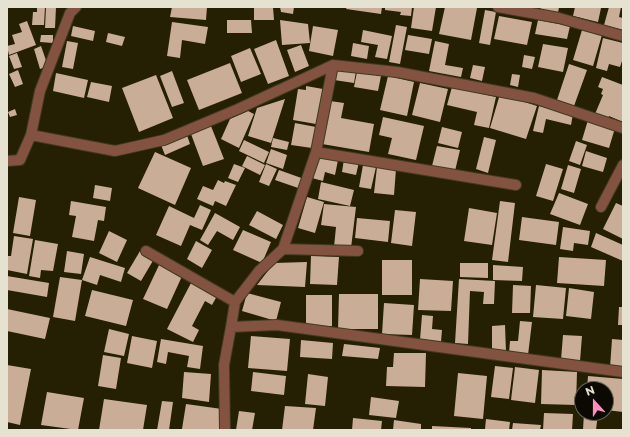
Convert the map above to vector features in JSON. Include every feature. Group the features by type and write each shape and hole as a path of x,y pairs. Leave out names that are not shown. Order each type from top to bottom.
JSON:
{"street":[{"path":"7,161 20,160 31,134 40,91 70,13 76,7"},
{"path":"498,7 559,18 623,36"},
{"path":"31,134 115,151 164,140 238,109 333,65 397,72 534,98 623,128"},
{"path":"225,430 224,365 235,302 260,271 283,249 316,152 333,65"},
{"path":"316,152 516,185"},
{"path":"601,207 623,165"},
{"path":"283,249 358,250"},
{"path":"146,252 235,302"},
{"path":"231,327 277,325 623,372"}],"building":[{"path":"37,7 45,7 44,25 32,25 33,12 37,12"},
{"path":"46,7 56,7 55,28 45,28"},
{"path":"172,7 207,7 206,20 170,17"},
{"path":"254,7 273,7 274,20 254,20"},
{"path":"280,7 294,7 293,14 281,12"},
{"path":"347,7 382,7 381,14 346,9"},
{"path":"385,7 412,7 411,16 400,15 401,12 385,10"},
{"path":"414,7 436,7 432,31 411,28"},
{"path":"445,7 477,8 471,40 439,34"},
{"path":"541,7 559,7 558,13 540,10"},
{"path":"575,7 601,8 598,22 573,16"},
{"path":"609,7 621,7 619,17 623,18 623,30 604,25"},
{"path":"485,10 496,12 490,45 479,43"},
{"path":"499,16 532,22 527,45 494,39"},
{"path":"227,20 251,20 252,33 227,33"},
{"path":"280,20 308,24 310,43 282,45"},
{"path":"538,20 570,26 567,39 535,34"},
{"path":"27,21 36,45 9,55 7,46 15,44 12,35 22,32 19,24"},
{"path":"172,22 208,27 205,44 182,40 180,58 167,56"},
{"path":"396,25 407,27 400,64 389,62"},
{"path":"73,26 95,31 93,41 71,36"},
{"path":"313,26 338,30 333,56 309,51"},
{"path":"363,30 392,36 387,59 375,57 378,45 361,42"},
{"path":"582,30 602,35 593,66 573,60"},
{"path":"108,33 125,37 122,46 106,42"},
{"path":"41,35 53,35 53,43 40,42"},
{"path":"408,35 432,39 429,54 405,50"},
{"path":"603,38 623,43 623,58 620,67 609,64 607,71 596,68"},
{"path":"276,40 289,76 268,84 254,49"},
{"path":"67,41 78,43 73,69 62,67"},
{"path":"435,41 449,44 445,65 463,68 461,77 429,71"},
{"path":"353,43 369,46 367,59 351,56"},
{"path":"543,44 568,48 563,72 538,67"},
{"path":"301,45 309,66 295,72 287,50"},
{"path":"41,46 48,66 40,69 34,49"},
{"path":"250,48 261,74 241,82 231,56"},
{"path":"17,53 22,67 14,69 9,56"},
{"path":"524,55 535,57 532,69 522,67"},
{"path":"230,63 242,93 199,110 187,80"},
{"path":"569,64 587,70 574,106 557,100"},
{"path":"473,65 485,67 482,81 470,78"},
{"path":"336,68 356,71 354,83 334,80"},
{"path":"18,70 23,84 15,87 9,74"},
{"path":"172,71 184,103 172,107 160,76"},
{"path":"357,72 381,76 378,91 354,87"},
{"path":"56,73 88,80 84,98 53,91"},
{"path":"512,74 520,75 518,87 510,85"},
{"path":"156,75 173,118 139,132 122,88"},
{"path":"388,76 414,82 407,116 380,110"},
{"path":"602,77 623,85 623,122 609,116 608,119 595,114 603,95 601,94 603,89 598,87"},
{"path":"91,82 112,86 109,102 87,97"},
{"path":"420,83 448,89 440,122 412,115"},
{"path":"306,86 323,89 316,124 293,120 298,89 306,90"},
{"path":"452,87 496,97 489,128 474,125 477,112 447,105"},
{"path":"500,94 537,106 526,139 490,128"},
{"path":"285,99 271,143 248,136 257,108"},
{"path":"330,101 344,103 341,118 374,124 369,152 322,144"},
{"path":"539,106 573,114 571,125 546,119 543,133 533,131"},
{"path":"15,109 17,115 10,117 8,112"},
{"path":"248,111 254,114 239,148 221,139 230,119"},
{"path":"383,117 424,126 416,160 388,154 392,138 379,135"},
{"path":"588,120 615,128 609,148 582,140"},
{"path":"295,123 316,127 312,148 291,145"},
{"path":"211,126 224,159 203,166 191,134"},
{"path":"442,127 462,132 458,148 438,143"},
{"path":"187,135 190,144 165,155 161,145"},
{"path":"484,137 496,140 488,173 476,169"},
{"path":"273,138 289,142 287,150 271,147"},
{"path":"244,140 269,152 264,163 239,151"},
{"path":"576,141 587,145 580,165 569,161"},
{"path":"437,146 460,150 455,171 432,166"},
{"path":"271,149 287,155 283,169 266,163"},
{"path":"586,151 607,158 603,172 582,166"},
{"path":"155,152 191,168 175,205 138,188"},
{"path":"247,156 265,165 260,175 242,166"},
{"path":"317,156 338,160 335,175 325,172 323,181 312,178"},
{"path":"344,159 359,162 356,175 342,172"},
{"path":"234,164 245,168 238,182 228,178"},
{"path":"266,164 277,169 269,186 259,182"},
{"path":"546,164 563,169 553,201 536,196"},
{"path":"363,165 376,167 371,189 359,187"},
{"path":"568,165 581,169 574,193 561,189"},
{"path":"377,167 396,169 394,195 374,193"},
{"path":"279,170 307,180 304,190 275,180"},
{"path":"218,180 224,183 225,181 236,185 226,206 215,201 213,206 197,199 203,186 213,190"},
{"path":"321,182 354,190 350,206 318,199"},
{"path":"95,185 112,188 110,201 93,198"},
{"path":"559,193 588,204 580,225 550,214"},
{"path":"19,197 36,200 30,236 13,233"},
{"path":"307,197 324,202 315,233 298,228"},
{"path":"71,201 106,207 104,221 98,220 94,241 72,237 76,216 69,215"},
{"path":"500,201 515,203 508,262 492,260"},
{"path":"616,203 623,206 623,239 603,229"},
{"path":"324,204 356,207 351,248 334,247 336,227 321,225"},
{"path":"200,205 211,210 202,230 190,225 181,246 156,235 169,206 194,218"},
{"path":"469,208 497,213 492,245 464,241"},
{"path":"395,210 416,212 412,246 391,243"},
{"path":"257,211 283,225 276,239 249,225"},
{"path":"215,213 240,227 233,240 217,231 208,245 200,240"},
{"path":"522,217 559,222 556,245 519,240"},
{"path":"357,218 390,221 388,242 355,238"},
{"path":"563,227 590,231 588,245 574,243 573,251 560,249"},
{"path":"243,230 271,242 262,263 233,250"},
{"path":"109,231 127,240 117,262 99,253"},
{"path":"596,233 623,245 623,261 591,247"},
{"path":"14,236 33,239 27,274 7,270 7,256 11,256"},
{"path":"35,240 58,244 53,271 41,270 40,278 29,276"},
{"path":"196,241 212,250 202,268 187,259"},
{"path":"67,251 84,254 81,274 64,272"},
{"path":"140,251 154,259 141,281 127,273"},
{"path":"311,256 339,257 337,285 310,284"},
{"path":"90,257 125,268 121,282 100,275 97,285 82,280"},
{"path":"559,257 606,260 604,286 557,283"},
{"path":"382,260 412,260 412,295 382,295"},
{"path":"307,262 305,287 257,285 274,263"},
{"path":"160,263 183,274 167,309 143,299"},
{"path":"460,263 488,263 488,278 460,277"},
{"path":"493,265 523,267 522,281 493,280"},
{"path":"7,276 49,283 47,297 7,290"},
{"path":"60,277 82,280 75,321 53,317"},
{"path":"420,279 453,281 451,311 418,310"},
{"path":"459,279 495,281 494,304 483,304 484,292 470,291 468,344 455,343"},
{"path":"191,283 217,296 212,305 205,301 192,326 199,330 193,342 167,329"},
{"path":"513,285 531,286 530,313 512,313"},
{"path":"536,285 566,288 563,319 533,317"},
{"path":"569,288 594,292 591,319 566,316"},
{"path":"92,290 133,300 126,326 85,316"},
{"path":"247,293 281,302 276,321 242,311"},
{"path":"339,294 378,294 378,329 338,329"},
{"path":"306,295 332,295 332,326 306,326"},
{"path":"384,303 414,305 412,335 382,334"},
{"path":"619,307 623,307 623,325 618,325"},
{"path":"7,309 50,318 45,339 7,331"},
{"path":"422,315 433,316 432,329 442,330 441,342 420,340"},
{"path":"520,321 532,322 528,355 509,353 510,341 518,341"},
{"path":"505,325 506,352 492,352 492,326"},
{"path":"109,329 129,334 124,356 104,352"},
{"path":"563,335 582,336 580,361 561,360"},
{"path":"132,336 157,341 152,368 127,363"},
{"path":"251,336 290,339 287,371 248,368"},
{"path":"161,339 203,346 200,369 187,367 189,356 168,352 166,364 157,362"},
{"path":"612,339 623,340 623,369 610,368"},
{"path":"301,340 333,343 332,359 300,357"},
{"path":"344,344 380,348 378,359 342,356"},
{"path":"394,353 426,353 425,387 386,386 387,367 393,367"},
{"path":"103,355 121,358 116,389 98,386"},
{"path":"7,365 31,369 20,425 7,422"},
{"path":"495,366 513,368 509,399 491,397"},
{"path":"515,367 539,370 535,403 511,400"},
{"path":"542,370 577,372 577,381 574,381 574,405 541,404"},
{"path":"184,372 211,374 209,402 182,398"},
{"path":"253,372 286,376 284,395 251,391"},
{"path":"458,373 487,376 483,419 454,416"},
{"path":"308,374 328,377 325,406 305,404"},
{"path":"588,376 623,379 623,412 614,411 614,381 588,381"},
{"path":"47,392 84,398 78,430 41,425"},
{"path":"371,397 399,401 396,418 369,415"},
{"path":"104,399 147,405 143,430 99,430"},
{"path":"162,401 173,402 169,430 157,430"},
{"path":"186,404 222,409 219,430 182,429"},
{"path":"285,406 316,408 313,430 282,430"},
{"path":"239,411 255,413 252,430 236,430"},
{"path":"544,413 573,414 572,430 543,430"},
{"path":"353,418 382,421 381,430 352,430"},
{"path":"486,419 510,422 509,430 485,429"},
{"path":"394,420 421,424 421,430 393,430"},
{"path":"584,421 597,421 596,430 583,430"},
{"path":"513,423 541,425 540,430 512,430"},
{"path":"432,426 471,428 471,430 432,430"}]}
